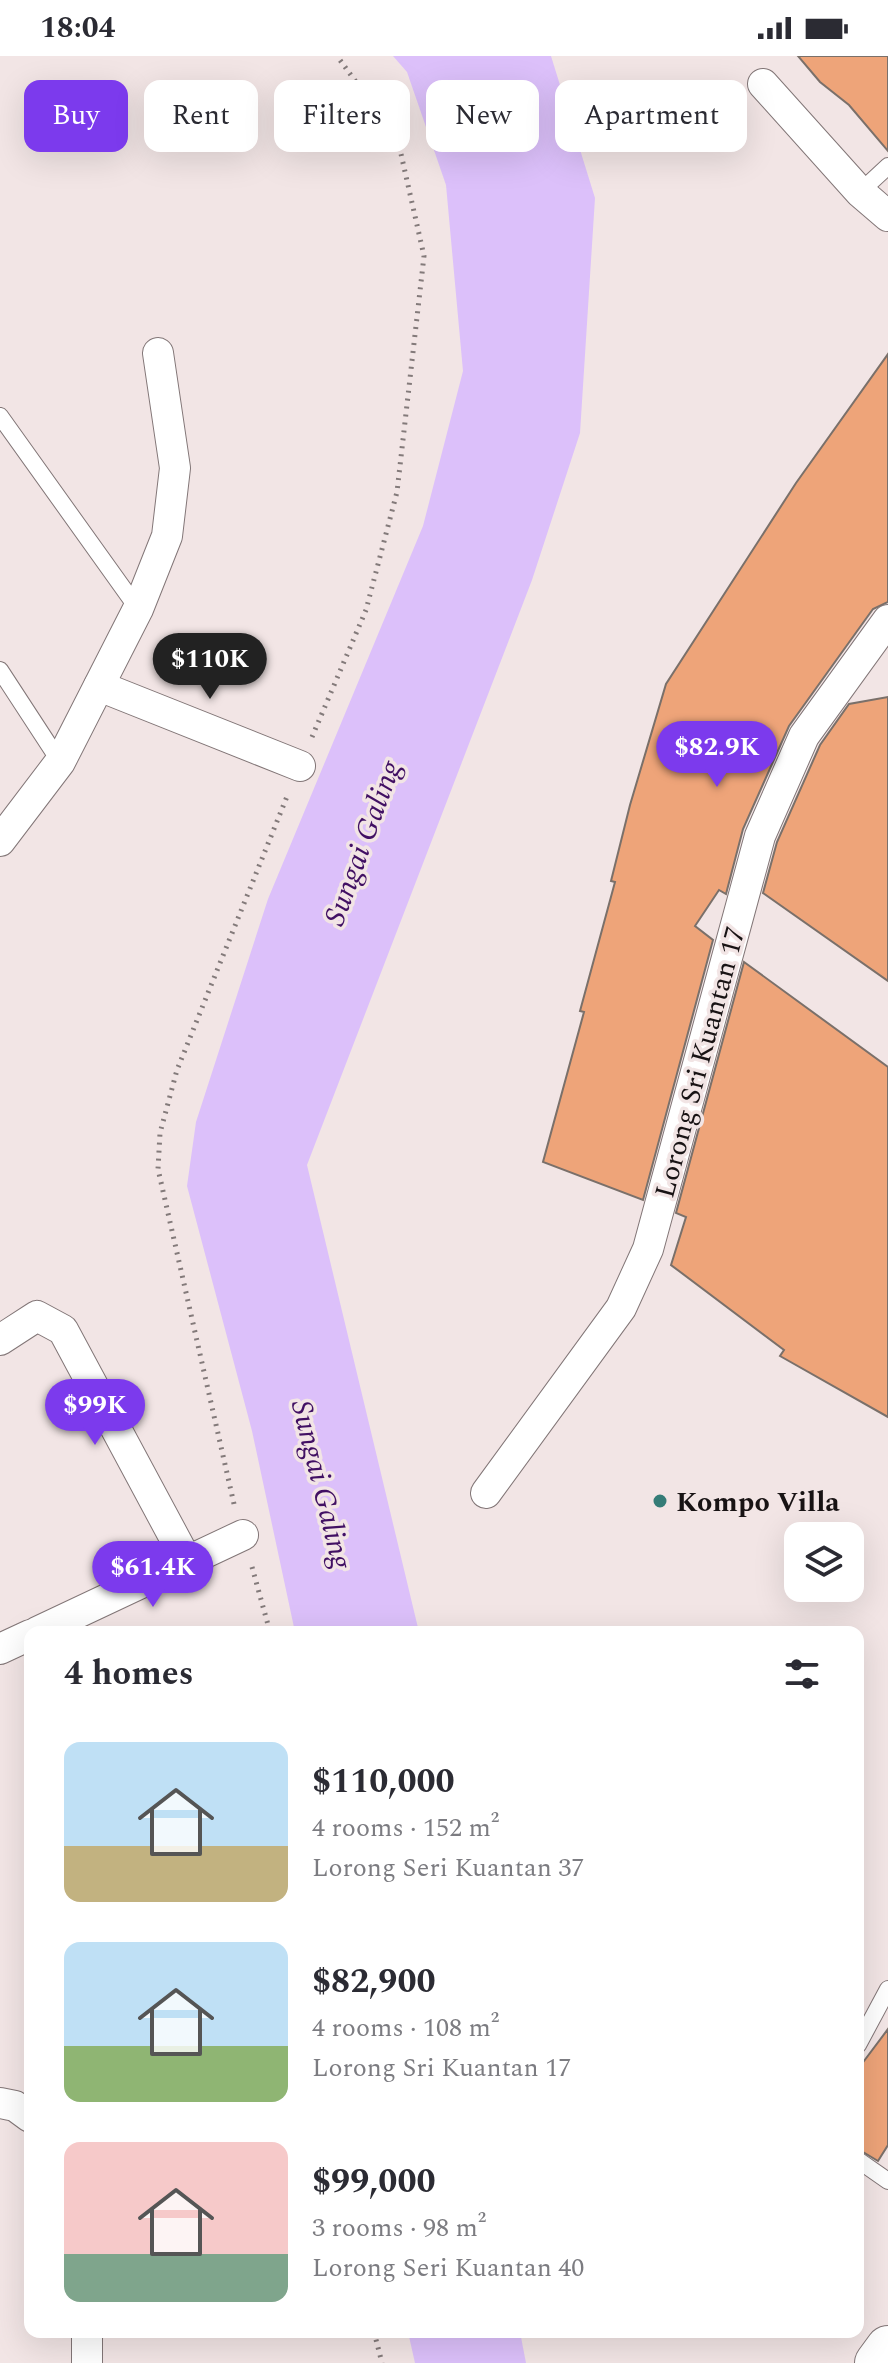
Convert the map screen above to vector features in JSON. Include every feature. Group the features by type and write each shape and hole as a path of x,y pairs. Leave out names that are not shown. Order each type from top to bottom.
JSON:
{"highway":[{"path":"877,2363 888,2348"}],"street":[{"path":"763,84 860,192 888,216"},
{"path":"0,841 60,762 138,609 167,536 175,468 158,353"},
{"name":"Lorong Sri Kuantan 17","path":"486,1493 621,1308 648,1249 760,836 804,736 886,629"},
{"path":"99,686 300,766"},
{"path":"0,1340 37,1316 63,1330 188,1563"},
{"path":"50,1626 243,1535"},
{"path":"0,1649 24,1638"},
{"path":"0,2103 15,2106 24,2113"},
{"path":"87,2338 87,2363"}],"lane":[{"path":"860,192 888,166"},
{"path":"0,416 138,609"},
{"path":"0,670 60,762"},
{"path":"864,2034 888,1989"},
{"path":"864,2164 888,2181"}],"path":[{"path":"268,1626 243,1535 158,1169 160,1133 177,1070 366,610 397,492 424,256 401,154 375,108 337,56"},
{"path":"376,2338 382,2363"}],"water":[{"name":"Sungai Galing","path":"393,56 551,56 558,80 555,80 555,152 581,152 595,198 580,433 532,580 307,1165 418,1626 294,1626 252,1431 187,1186 196,1122 268,899 423,526 463,371 446,185 435,152 539,152 539,80 426,80 426,127 410,80"},
{"path":"409,2338 521,2338 526,2363 415,2363"}],"building":[{"path":"798,56 888,56 888,151 849,105 820,82"},
{"path":"888,354 888,602 873,609 789,726 743,829 726,894 719,890 695,926 713,940 643,1200 543,1162 584,1012 580,1011 615,882 611,881 630,805 666,684 796,483"},
{"path":"888,697 888,981 763,893 777,842 820,745 849,704"},
{"path":"744,962 888,1067 888,1417 780,1356 784,1350 671,1265 686,1217 676,1213"},
{"path":"888,2029 888,2145 878,2161 864,2153 864,2061"}],"place":[{"name":"Kompo Villa","path":"660,1501"}]}
